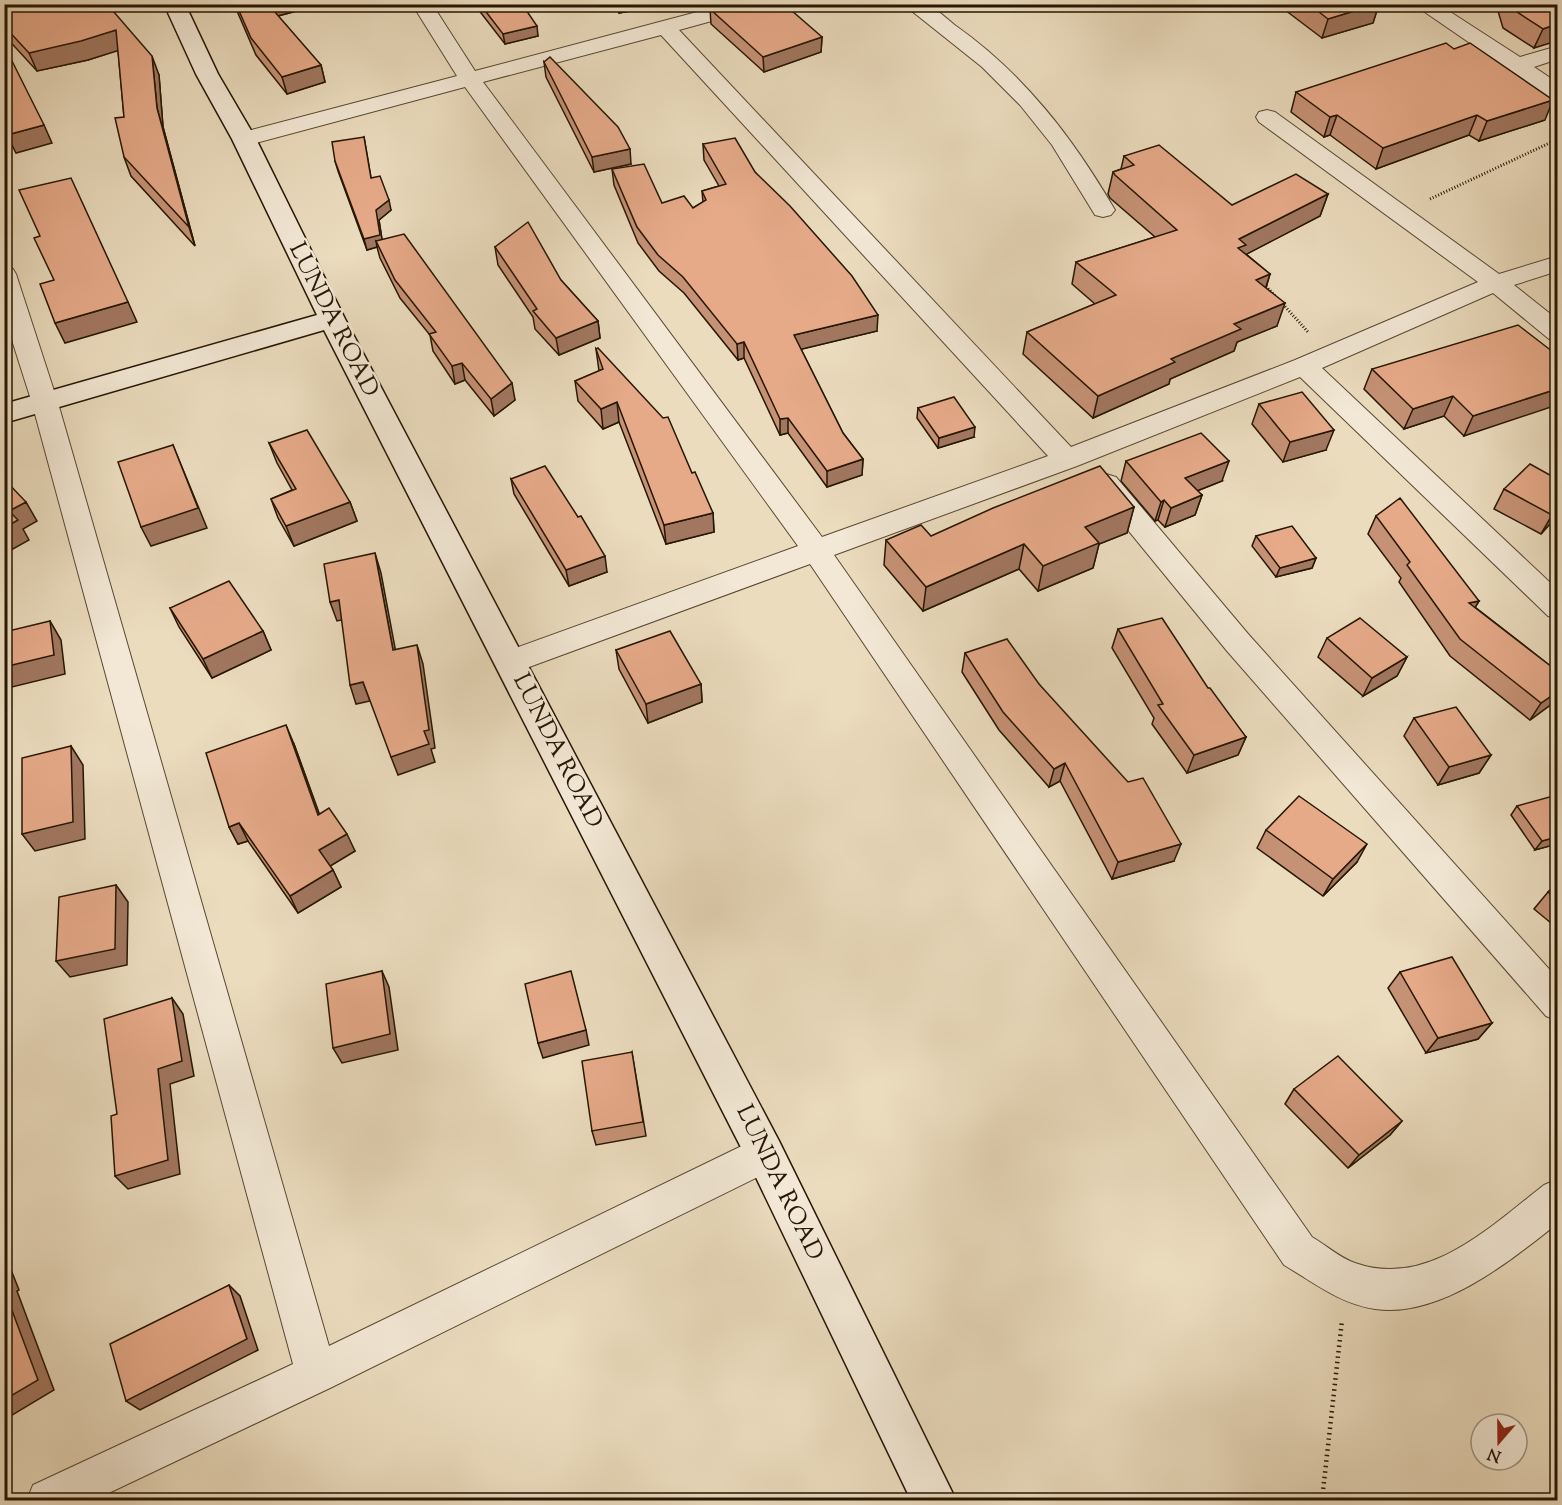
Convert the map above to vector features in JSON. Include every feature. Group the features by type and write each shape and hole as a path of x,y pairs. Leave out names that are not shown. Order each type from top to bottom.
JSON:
{"street":[{"name":"LUNDA ROAD","path":"174,4 207,74 244,139 332,319 765,1154 934,1500"},
{"path":"422,4 470,79 816,550 1298,1251 1346,1281 1386,1291 1429,1284 1484,1256 1557,1198"},
{"path":"244,139 752,4"},
{"path":"913,4 970,46 1018,90 1063,144 1103,210"},
{"path":"1423,4 1557,93"},
{"path":"665,27 1073,456 1557,1005"},
{"path":"1518,65 1557,52"},
{"path":"1267,117 1496,282 1557,333"},
{"path":"510,662 1073,456 1304,366 1496,282 1557,263"},
{"path":"4,274 45,403 316,1374"},
{"path":"4,414 332,319"},
{"path":"1304,366 1557,608"},
{"path":"48,1500 316,1374 765,1154"}],"path":[{"path":"1400,213 1557,139"},
{"path":"1259,279 1329,354"},
{"path":"1322,1500 1346,1281"}],"building":[{"path":"34,4 107,4 152,56 157,108 189,227 124,157 115,118 124,117 116,30 29,53 4,26 4,12"},
{"path":"236,4 268,4 321,65 282,77 251,38"},
{"path":"480,4 522,4 537,26 503,34"},
{"path":"726,4 784,4 822,37 763,57 710,9"},
{"path":"1309,4 1377,4 1328,19"},
{"path":"1510,4 1557,4 1557,24 1543,29 1511,8"},
{"path":"1446,43 1454,49 1470,43 1553,100 1487,121 1477,115 1383,148 1337,115 1330,117 1296,92"},
{"path":"4,45 44,125 7,135 4,128"},
{"path":"550,57 618,127 630,149 592,157 544,62"},
{"path":"364,137 371,178 380,176 389,200 376,210 380,235 364,239 335,161 332,142"},
{"path":"735,138 755,172 790,206 852,276 878,315 794,335 843,433 863,459 827,471 788,418 780,419 744,342 737,344 683,277 658,255 637,227 612,169 644,164 662,203 684,196 693,208 706,200 702,191 726,184 703,144"},
{"path":"1159,145 1232,205 1296,174 1328,194 1239,239 1246,245 1238,248 1270,274 1256,280 1285,303 1234,324 1241,329 1171,359 1175,362 1098,396 1027,332 1116,295 1076,262 1177,230 1113,172 1134,165 1124,156"},
{"path":"71,178 128,302 55,323 40,284 54,280 34,238 40,236 19,190"},
{"path":"528,222 561,280 598,321 556,338 533,311 537,309 495,247"},
{"path":"404,234 512,383 491,399 462,363 452,366 429,334 436,332 395,280 376,241"},
{"path":"1518,325 1557,355 1557,389 1473,416 1453,396 1413,409 1372,369"},
{"path":"598,348 663,418 668,417 692,473 695,472 713,513 664,525 617,402 601,409 575,381 603,369 596,349"},
{"path":"1302,392 1334,430 1290,442 1259,404"},
{"path":"954,397 975,427 939,438 918,408"},
{"path":"307,430 350,502 286,526 271,499 296,489 269,443"},
{"path":"1201,433 1229,461 1185,478 1202,495 1171,508 1164,500 1161,502 1126,461"},
{"path":"173,445 198,508 141,527 118,462"},
{"path":"1530,464 1557,479 1557,509 1552,515 1504,489"},
{"path":"545,466 578,517 581,516 605,556 566,570 511,479"},
{"path":"1100,466 1134,507 1085,527 1099,543 1043,566 1024,544 926,587 886,540 921,525 931,536 993,508"},
{"path":"4,479 26,502 9,511 18,520 4,528"},
{"path":"1400,498 1479,601 1469,603 1557,671 1557,692 1541,703 1460,639 1407,565 1410,562 1376,516"},
{"path":"1292,526 1316,558 1280,568 1256,536"},
{"path":"375,553 393,650 417,645 429,730 424,731 429,744 391,757 363,682 350,685 339,600 330,602 324,564"},
{"path":"229,581 263,631 203,659 170,608"},
{"path":"1162,618 1208,688 1246,737 1194,755 1158,705 1163,704 1118,629"},
{"path":"1360,618 1407,657 1372,678 1327,638"},
{"path":"50,621 54,655 4,667 4,632"},
{"path":"670,631 701,684 646,704 616,650"},
{"path":"1007,639 1039,684 1128,782 1143,778 1181,844 1118,862 1065,763 1054,769 1003,712 965,653"},
{"path":"1456,707 1491,755 1449,767 1414,718"},
{"path":"286,725 318,815 329,808 347,834 319,850 333,870 290,896 239,823 229,827 206,753"},
{"path":"71,746 73,822 22,834 22,758"},
{"path":"1557,795 1557,837 1542,841 1517,806"},
{"path":"1299,796 1367,844 1333,879 1266,830"},
{"path":"1557,884 1557,900 1548,892"},
{"path":"116,885 115,949 56,961 59,897"},
{"path":"1452,957 1492,1023 1438,1038 1400,972"},
{"path":"382,971 390,1034 333,1048 326,984"},
{"path":"571,971 586,1030 538,1043 525,984"},
{"path":"172,998 182,1061 158,1069 168,1160 115,1176 111,1116 117,1114 104,1019"},
{"path":"632,1052 643,1122 592,1131 582,1061"},
{"path":"1338,1056 1402,1121 1359,1155 1294,1089"},
{"path":"229,1285 247,1339 126,1401 110,1344"},
{"path":"4,1289 38,1380 4,1400"}]}
